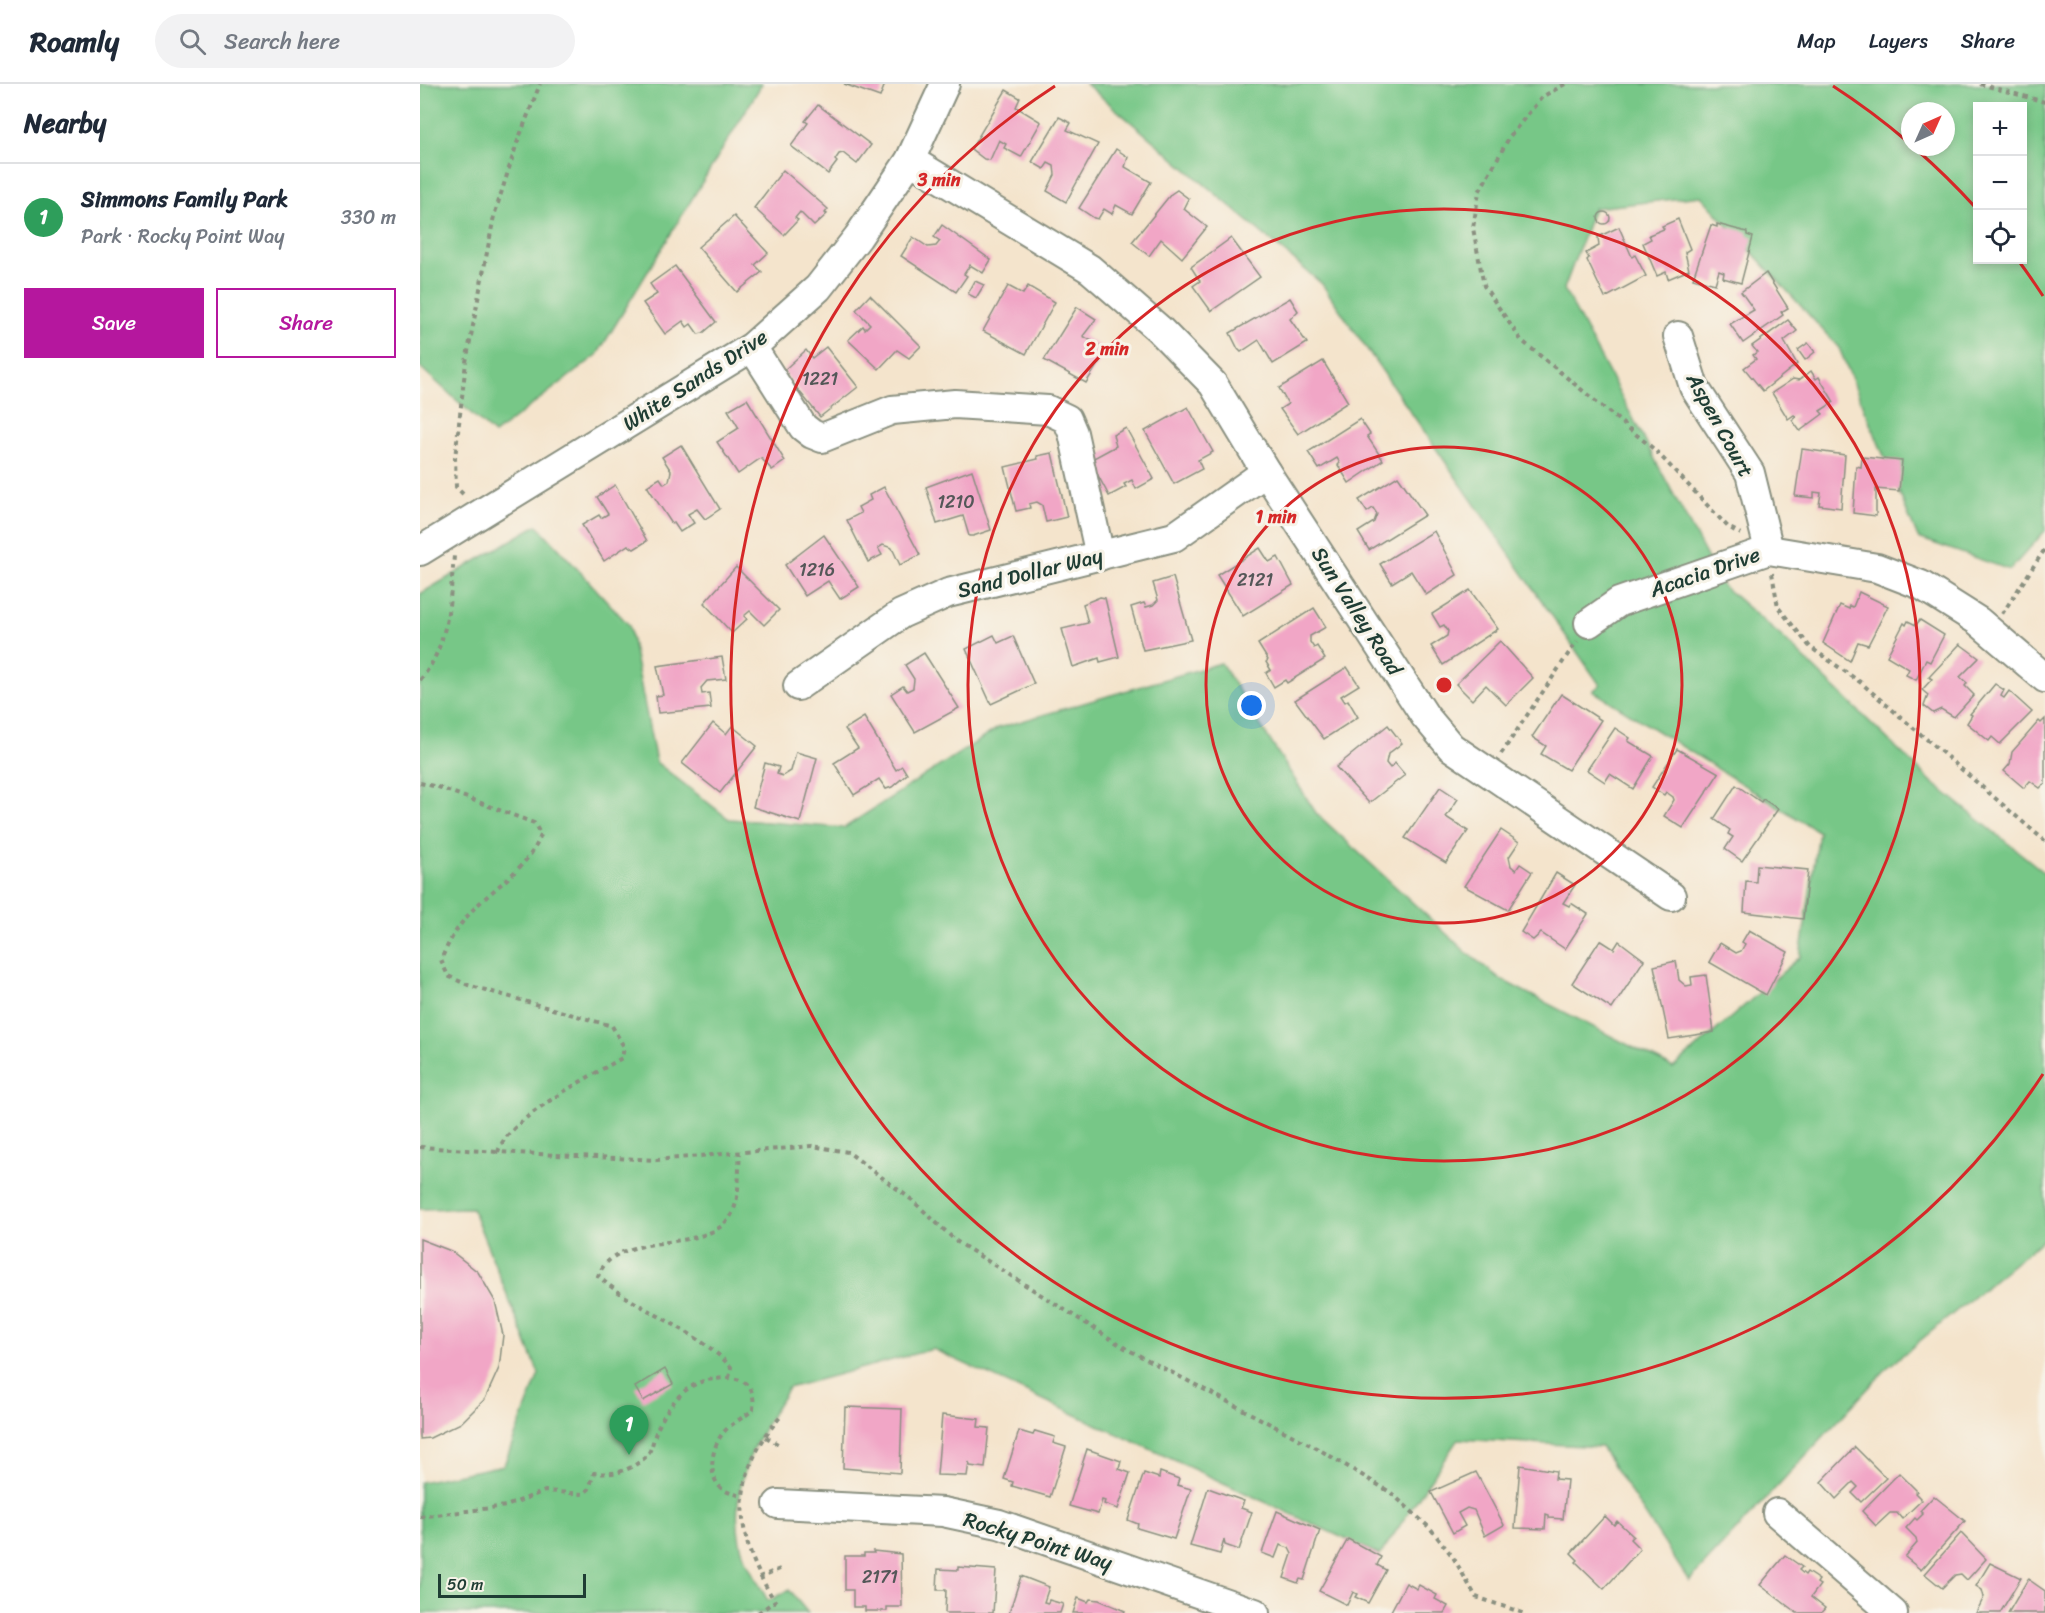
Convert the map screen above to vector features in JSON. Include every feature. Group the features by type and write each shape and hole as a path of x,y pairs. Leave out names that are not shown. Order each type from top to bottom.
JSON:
{"street":[{"name":"White Sands Drive","path":"420,551 752,347 818,288 858,237 910,160 945,84"},
{"name":"Sun Valley Road","path":"910,160 1090,269 1158,329 1213,384 1266,472 1425,716 1451,747 1671,896"},
{"name":"Aspen Court","path":"1678,336 1694,387 1750,473 1769,550"},
{"path":"752,347 803,427 822,438 891,410 955,404 1048,410 1067,419 1073,432 1100,556"},
{"name":"Sand Dollar Way","path":"798,686 901,614 948,593 1174,537 1266,472"},
{"name":"Acacia Drive","path":"1589,622 1618,603 1769,550 1877,568 1921,585 1991,632 2045,678"},
{"name":"Rocky Point Way","path":"778,1504 943,1512 999,1524 1255,1613"},
{"path":"1777,1514 1884,1610"}],"path":[{"path":"463,495 456,487 455,458 465,362 494,216 517,143 540,84"},
{"path":"1565,84 1542,97 1510,136 1479,192 1473,228 1484,286 1521,340 1655,450 1728,527 1769,550 1778,607 1810,647 1869,689 2045,841"},
{"path":"1980,84 2045,102"},
{"path":"1991,632 2045,549"},
{"path":"420,680 439,651 450,599 454,555"},
{"path":"1488,774 1589,622"},
{"path":"420,783 438,787 534,823 541,836 535,852 469,913 450,941 441,960 448,976 468,985 612,1026 624,1047 622,1058 540,1107 501,1140 498,1152"},
{"path":"420,1147 656,1160 812,1146 848,1152 912,1200 956,1241 1125,1348 1320,1450 1390,1492 1430,1528 1453,1557 1476,1597 1523,1613"},
{"path":"729,1378 731,1367 706,1343 612,1288 597,1276 602,1265 621,1252 717,1231 734,1209 740,1154"},
{"path":"420,1517 506,1506 545,1491 584,1494 589,1489 594,1473 610,1475 629,1470 644,1459 651,1450 665,1412 678,1397 708,1379 729,1378 741,1381 750,1388 754,1397 753,1410 724,1431 719,1439 712,1470 718,1486 742,1496"},
{"path":"758,1613 775,1602 759,1577 744,1537 742,1496 757,1449 782,1416"},
{"path":"766,1437 781,1446"},
{"path":"759,1577 780,1569"}],"green space":[{"path":"420,84 762,84 597,355 494,434 420,367"},
{"path":"1086,84 2045,84 2045,531 2010,570 1918,538 1839,348 1701,196 1594,208 1564,289 1722,585 1782,637 1933,783 2045,873 2045,1238 1888,1367 1689,1581 1601,1447 1458,1439 1380,1555 933,1349 788,1388 756,1442 742,1480 738,1500 737,1520 742,1550 768,1601 789,1590 808,1613 420,1613 420,1482 504,1465 539,1374 472,1208 420,1209 420,594 537,525 629,625 656,762 729,819 844,828 998,728 1221,663 1316,813 1466,952 1502,980 1673,1068 1800,957 1819,832 1593,691 1600,685 1322,284"}],"building":[{"path":"844,84 885,84 880,97"},
{"path":"1006,90 1020,98 1016,107 1041,122 1021,157 1004,148 1006,144 999,140 990,160 984,159 971,149"},
{"path":"818,105 871,145 857,164 843,153 839,154 835,160 837,162 828,174 791,146 808,123 805,121"},
{"path":"1059,117 1071,123 1067,130 1098,144 1066,202 1047,191 1055,175 1054,166 1048,163 1044,169 1032,162"},
{"path":"1116,149 1128,157 1125,167 1151,182 1132,214 1116,205 1112,214 1104,209 1098,219 1094,218 1079,208"},
{"path":"783,170 828,209 825,213 827,214 814,226 800,212 795,218 798,220 784,235 754,208"},
{"path":"1177,190 1189,199 1184,209 1207,227 1182,258 1161,239 1149,256 1132,242 1171,194"},
{"path":"1606,212 1610,218 1606,224 1602,224 1598,216"},
{"path":"734,216 768,253 755,265 762,272 737,292 698,247"},
{"path":"1678,219 1690,249 1685,252 1689,270 1668,279 1666,272 1657,276 1643,243 1651,239 1649,235 1664,229 1662,226"},
{"path":"1717,224 1747,232 1747,235 1753,237 1741,283 1723,278 1724,273 1719,271 1715,284 1693,278 1711,225 1717,227"},
{"path":"942,225 991,260 983,273 970,265 964,274 967,276 956,292 901,256 913,237 928,247 936,246 940,241 934,237"},
{"path":"1619,227 1632,257 1635,255 1646,276 1605,298 1587,260 1589,258 1586,253 1599,246 1598,237"},
{"path":"1231,238 1260,277 1211,311 1193,286 1200,281 1191,267"},
{"path":"675,266 716,322 703,333 698,334 691,324 687,327 683,321 665,334 643,303 657,294 650,284"},
{"path":"1766,273 1788,308 1781,312 1783,315 1743,343 1730,324 1754,310 1741,292"},
{"path":"975,281 984,285 976,298 968,294"},
{"path":"1008,286 1023,294 1028,286 1055,302 1026,354 983,331"},
{"path":"870,295 921,346 909,358 897,350 879,369 848,340 863,326 865,329 870,324 856,310"},
{"path":"1290,298 1298,311 1290,319 1307,343 1273,364 1259,340 1241,352 1230,333"},
{"path":"1077,307 1096,319 1083,336 1107,350 1086,383 1044,360"},
{"path":"1788,320 1797,331 1784,341 1797,364 1763,391 1744,368 1756,359 1753,355 1757,352 1752,346"},
{"path":"1808,343 1815,352 1805,360 1798,350"},
{"path":"826,347 858,387 820,417 783,371 806,350 812,358"},
{"path":"1323,361 1348,402 1298,434 1280,409 1288,404 1279,388"},
{"path":"1811,371 1816,379 1819,377 1834,402 1820,411 1823,414 1800,431 1792,420 1796,417 1794,415 1788,419 1772,393 1793,379 1799,380"},
{"path":"747,399 785,461 772,470 761,458 738,474 717,442 739,428 728,410"},
{"path":"1188,407 1213,452 1198,460 1202,469 1174,484 1145,431"},
{"path":"1360,419 1370,434 1367,436 1383,460 1349,483 1338,465 1340,463 1337,458 1319,469 1308,452"},
{"path":"1126,428 1154,479 1136,489 1132,480 1124,484 1126,487 1109,496 1090,460 1116,446 1113,435"},
{"path":"681,445 720,509 705,519 697,509 688,514 694,523 680,532 674,523 672,524 647,486 660,478 664,484 669,481 671,471 662,457"},
{"path":"1802,449 1845,455 1841,508 1819,505 1821,493 1814,492 1814,498 1795,496"},
{"path":"1052,453 1067,517 1046,522 1042,505 1037,502 1029,504 1030,508 1016,511 1005,467"},
{"path":"1862,457 1902,461 1899,491 1876,489 1876,516 1853,513 1856,466 1861,467"},
{"path":"972,470 991,530 969,536 963,516 937,524 926,487"},
{"path":"1398,476 1425,515 1369,550 1358,532 1374,522 1377,514 1373,508 1367,512 1359,500"},
{"path":"615,485 647,541 634,549 628,545 604,561 582,525 599,515 601,518 608,514 597,497"},
{"path":"884,487 920,555 900,565 892,548 883,545 878,548 882,555 868,562 847,520 861,513 858,507 871,500 869,495"},
{"path":"1434,531 1457,575 1426,595 1411,571 1392,583 1380,564"},
{"path":"824,535 859,587 840,599 828,581 805,596 785,565"},
{"path":"1260,548 1269,562 1278,557 1293,585 1243,616 1217,575"},
{"path":"736,567 779,610 764,625 750,611 744,616 747,619 732,633 704,603"},
{"path":"1173,577 1191,640 1143,650 1131,607 1144,603 1146,607 1153,605 1158,600 1153,583"},
{"path":"1470,590 1498,629 1443,665 1431,646 1447,636 1448,631 1444,625 1440,627 1432,614"},
{"path":"1859,592 1888,606 1868,645 1858,642 1850,661 1823,643 1840,605 1849,609 1850,606 1853,607"},
{"path":"1100,597 1105,598 1119,657 1100,662 1099,658 1073,667 1062,629 1088,623 1083,604"},
{"path":"1314,608 1326,627 1310,636 1310,642 1314,648 1317,646 1325,659 1287,683 1285,680 1274,687 1266,673 1271,670 1266,662 1268,660 1258,644"},
{"path":"1920,620 1944,635 1930,662 1926,660 1916,680 1906,675 1909,669 1887,656 1904,623 1906,625 1908,621 1916,625"},
{"path":"994,635 998,643 1013,636 1034,684 991,704 966,649"},
{"path":"1500,641 1533,678 1506,705 1486,685 1472,700 1456,684"},
{"path":"1960,644 1979,658 1960,677 1967,683 1965,686 1974,695 1954,717 1941,709 1933,713 1924,706 1928,695 1922,690 1932,679 1929,677"},
{"path":"924,653 959,708 915,732 891,694 903,686 907,691 913,688 914,679 905,665"},
{"path":"722,657 726,679 707,681 701,688 702,694 709,693 711,708 658,713 656,696 663,695 657,666"},
{"path":"1347,667 1359,685 1341,696 1345,702 1348,700 1358,717 1324,739 1295,700"},
{"path":"1995,684 2004,690 2001,696 2004,698 2009,691 2032,712 2000,744 1992,737 1989,741 1967,723 1972,715 1970,714"},
{"path":"1561,694 1601,720 1568,770 1541,754 1546,746 1532,737"},
{"path":"864,717 896,770 902,766 907,774 892,787 886,789 879,779 854,795 834,763 858,748 845,729"},
{"path":"2045,719 2045,783 2040,788 2030,781 2024,788 2004,771 2010,764 2012,752 2039,721 2041,723"},
{"path":"713,723 726,734 732,726 757,746 720,793 682,763"},
{"path":"1388,725 1402,743 1388,754 1386,763 1390,768 1395,763 1405,775 1369,803 1336,767"},
{"path":"1615,728 1630,738 1628,741 1653,756 1633,789 1610,774 1605,782 1587,770"},
{"path":"1677,749 1719,773 1683,828 1664,816 1674,800 1673,797 1666,792 1664,795 1652,787"},
{"path":"796,752 817,758 800,822 753,807 765,763 779,767 777,774 783,776 791,771"},
{"path":"1736,785 1761,802 1763,799 1778,809 1742,861 1725,849 1733,837 1728,834 1730,830 1714,819"},
{"path":"1440,787 1458,799 1446,817 1468,831 1446,863 1405,838"},
{"path":"1501,830 1519,842 1509,857 1511,866 1516,870 1520,864 1532,872 1508,910 1464,886"},
{"path":"1757,865 1808,870 1803,919 1744,912 1746,881 1756,882"},
{"path":"1556,873 1575,885 1563,903 1569,906 1571,903 1588,914 1565,949 1541,933 1533,940 1521,932"},
{"path":"1749,930 1788,952 1766,995 1709,962 1720,943 1736,953 1741,951 1745,944 1742,942"},
{"path":"1600,940 1614,949 1619,941 1644,960 1612,1009 1572,983"},
{"path":"1676,961 1679,980 1686,986 1692,985 1691,977 1706,975 1714,1032 1669,1039 1654,966"},
{"path":"420,1239 451,1251 478,1272 495,1301 503,1335 499,1368 485,1399 461,1423 430,1438 420,1439"},
{"path":"665,1369 673,1384 643,1401 635,1387"},
{"path":"845,1407 902,1409 900,1473 843,1468"},
{"path":"942,1415 979,1419 978,1427 989,1428 985,1468 970,1466 969,1462 967,1476 937,1475"},
{"path":"1019,1431 1033,1435 1035,1431 1055,1437 1053,1443 1066,1447 1050,1497 1012,1486 1013,1482 1004,1479"},
{"path":"1855,1447 1886,1478 1861,1502 1852,1493 1858,1487 1853,1482 1836,1499 1821,1482"},
{"path":"1087,1449 1121,1461 1119,1469 1130,1473 1118,1509 1104,1504 1105,1501 1102,1500 1098,1514 1069,1506"},
{"path":"1520,1465 1556,1471 1555,1479 1567,1480 1563,1519 1549,1518 1546,1514 1545,1529 1515,1528"},
{"path":"1160,1472 1179,1479 1177,1485 1191,1489 1174,1539 1137,1528 1138,1524 1128,1520 1144,1473 1159,1478"},
{"path":"1476,1472 1504,1525 1485,1536 1474,1510 1467,1508 1458,1513 1465,1526 1453,1533 1431,1492"},
{"path":"1899,1473 1917,1491 1915,1493 1922,1500 1902,1519 1897,1513 1890,1513 1876,1526 1862,1511"},
{"path":"1208,1488 1244,1501 1241,1508 1252,1512 1239,1550 1225,1545 1224,1540 1220,1554 1190,1546"},
{"path":"1934,1496 1965,1521 1921,1570 1905,1557 1917,1543 1916,1538 1906,1528 1915,1518 1917,1520 1923,1514 1920,1511"},
{"path":"1277,1511 1320,1530 1304,1580 1300,1579 1298,1583 1284,1578 1292,1554 1289,1548 1280,1545 1275,1558 1262,1553"},
{"path":"1605,1516 1614,1525 1617,1521 1633,1536 1630,1539 1640,1549 1604,1589 1576,1562 1578,1560 1571,1553"},
{"path":"1961,1533 1986,1559 1967,1580 1961,1574 1955,1575 1942,1588 1925,1574"},
{"path":"1348,1539 1381,1557 1377,1565 1386,1570 1368,1603 1355,1597 1357,1594 1353,1592 1347,1605 1319,1591"},
{"path":"873,1551 901,1554 902,1607 887,1607 887,1611 865,1611 865,1607 853,1607 853,1590 845,1590 845,1556 864,1556 864,1553 874,1553"},
{"path":"1785,1555 1802,1567 1799,1570 1805,1575 1807,1572 1819,1580 1817,1583 1820,1585 1811,1597 1825,1608 1821,1613 1797,1613 1760,1585"},
{"path":"1990,1563 2021,1578 2000,1613 1976,1613 1984,1597 1982,1590 1976,1586"},
{"path":"958,1567 996,1570 993,1613 945,1613 946,1590 937,1590 938,1569 958,1570"},
{"path":"1021,1576 1049,1587 1044,1602 1048,1603 1049,1600 1063,1604 1060,1613 1009,1613"},
{"path":"2028,1579 2045,1591 2045,1613 2008,1613"},
{"path":"1406,1583 1417,1589 1419,1585 1437,1595 1435,1599 1448,1606 1444,1613 1390,1613"},
{"path":"1078,1598 1088,1602 1090,1599 1099,1600 1125,1611 1124,1613 1073,1613"}],"place":[{"name":"Simmons Family Park","path":"629,1455"}]}
